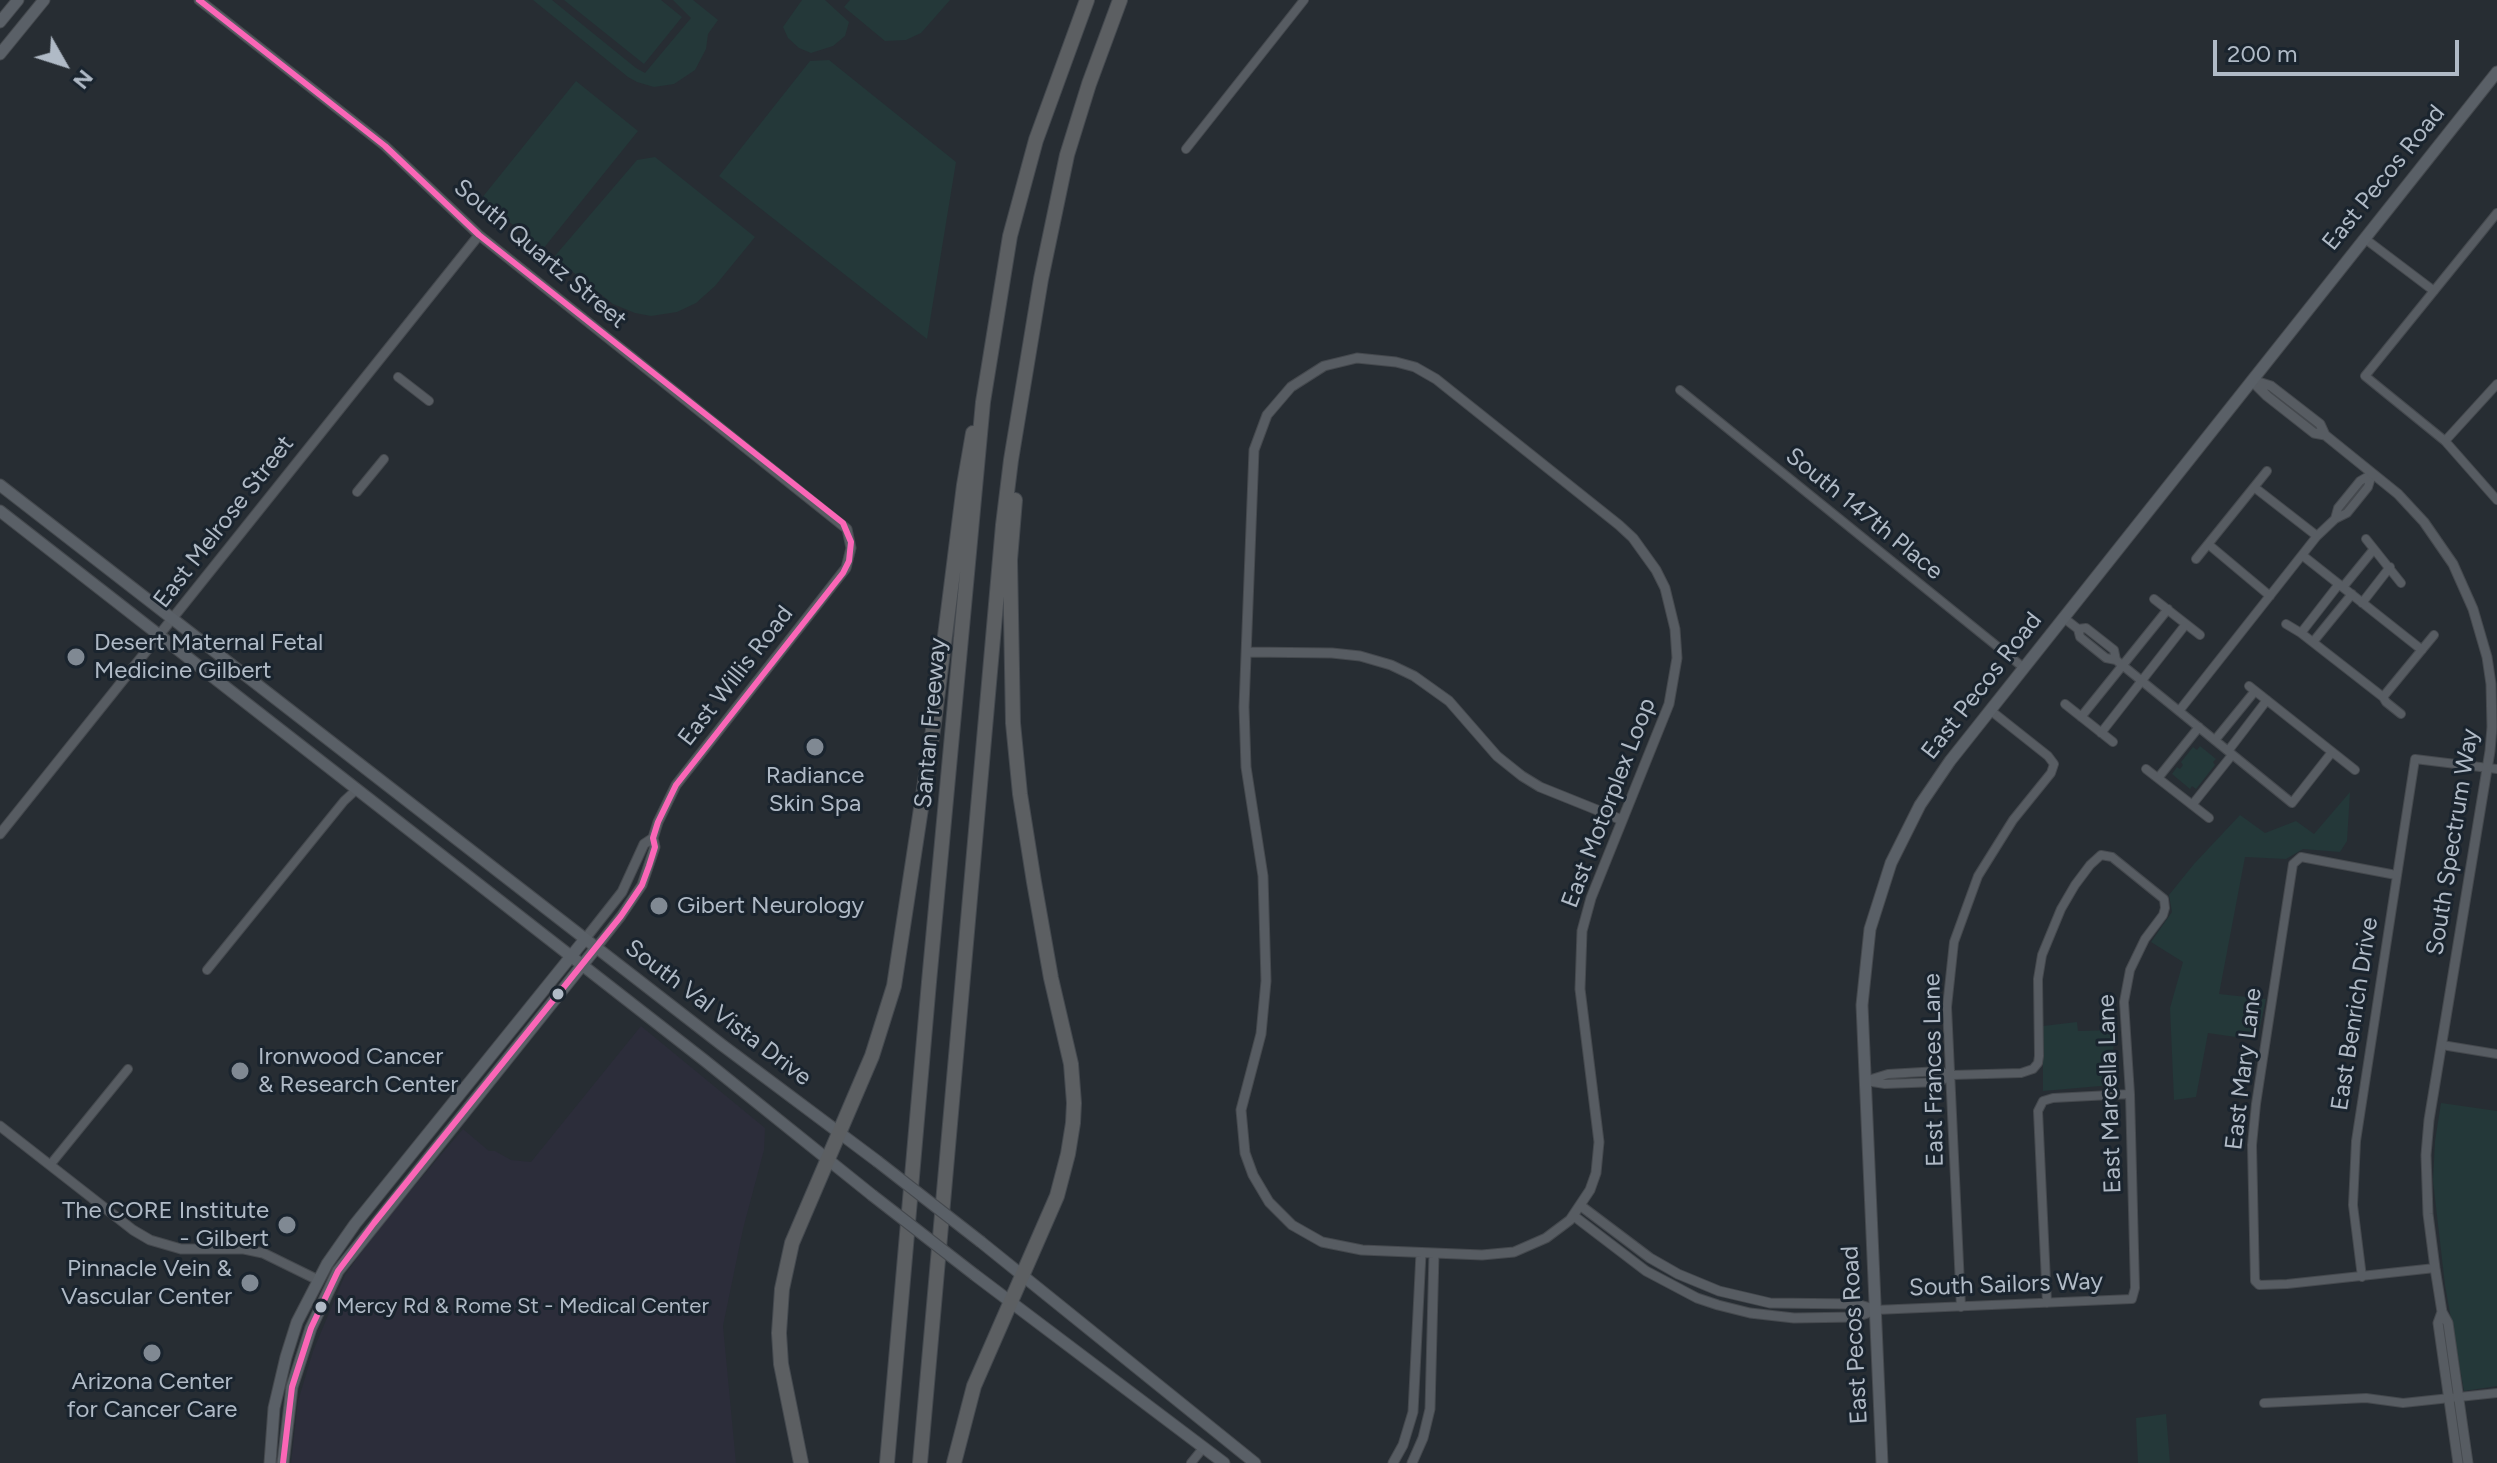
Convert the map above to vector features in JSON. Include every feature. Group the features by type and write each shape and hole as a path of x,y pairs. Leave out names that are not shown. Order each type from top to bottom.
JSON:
{"highway":[{"name":"Santan Freeway","path":"887,1463 983,402 1010,236 1036,140 1087,0"},
{"path":"920,1463 1011,460 1041,279 1067,155 1120,0"},
{"path":"801,1463 781,1364 779,1333 782,1289 792,1243 872,1056 894,986 934,723 970,443 983,402"},
{"path":"954,1463 974,1386 1057,1196 1071,1139 1074,1103 1071,1064 1051,978 1031,867 1013,723 1010,560 1015,496 1011,460"}],"main road":[{"path":"0,22 18,0"},
{"path":"0,54 44,0"},
{"name":"East Pecos Road","path":"1882,1463 1862,993 1870,929 1908,826 1937,779 1990,710 2497,72"},
{"name":"South Val Vista Drive","path":"0,485 596,948 981,1242 1255,1463"},
{"name":"South Val Vista Drive","path":"0,511 571,956 828,1161 1224,1463"},
{"path":"357,789 370,772"},
{"path":"270,1463 278,1385 297,1322 318,1280 355,1224 585,939"},
{"path":"283,1463 292,1387 311,1328 329,1286 407,1181 596,948"},
{"path":"318,1280 329,1286"}],"street":[{"name":"South Quartz Street","path":"199,0 392,152 479,235 843,523 851,542"},
{"path":"1186,149 1304,0"},
{"path":"2497,213 2365,376 2445,441 2497,500"},
{"name":"East Melrose Street","path":"0,834 479,235"},
{"path":"2364,238 2434,291"},
{"name":"East Motorplex Loop","path":"1371,358 1415,367 1436,379 1619,525 1645,553 1665,588 1677,637 1673,690 1591,898 1582,931 1580,989 1599,1142 1596,1173 1590,1190 1574,1216 1546,1238 1514,1252 1482,1255 1340,1247 1304,1233 1280,1214 1253,1175 1245,1153 1241,1110 1261,1034 1266,981 1263,876 1246,767 1244,707 1248,652 1254,450 1267,415 1291,387 1324,366 1344,360 1371,358"},
{"path":"398,377 429,401"},
{"name":"South Spectrum Way","path":"2252,380 2267,396 2314,433 2325,435 2413,510 2453,564 2492,656 2492,727 2426,1155 2428,1212 2435,1268 2442,1312 2448,1323 2458,1463"},
{"path":"2445,441 2497,384"},
{"name":"South 147th Place","path":"1680,390 2024,668"},
{"path":"357,492 384,459"},
{"path":"2196,559 2267,471"},
{"path":"2179,711 2317,536 2335,519 2347,513 2368,487 2372,474"},
{"path":"2254,487 2317,536"},
{"path":"2366,539 2401,583"},
{"name":"East Willis Road","path":"596,948 642,885 655,847 653,838 662,811 676,785 843,573 849,561 851,542"},
{"path":"2208,544 2270,596"},
{"path":"2301,633 2374,549"},
{"path":"2302,555 2422,650"},
{"path":"2362,603 2390,567"},
{"path":"2313,642 2352,594"},
{"path":"2154,599 2200,635"},
{"path":"2081,717 2120,663 2168,609"},
{"path":"2064,618 2078,629 2080,637 2106,658 2120,663 2292,803 2332,752"},
{"path":"2101,733 2186,624"},
{"path":"2286,624 2313,642 2401,714"},
{"path":"2383,697 2434,635"},
{"path":"1248,652 1346,654 1391,665 1414,676 1449,701 1497,756 1522,776 1553,793 1622,820"},
{"path":"2215,740 2252,688 2355,770"},
{"path":"2192,805 2267,700"},
{"path":"2065,704 2113,742"},
{"name":"East Frances Lane","path":"1961,1307 1947,1007 1954,942 1978,876 1995,847 2051,773 2054,764 1990,710"},
{"path":"2158,778 2199,727"},
{"name":"East Benrich Drive","path":"2362,1277 2353,1205 2356,1141 2415,759 2486,768"},
{"path":"2486,768 2497,769"},
{"path":"2146,769 2209,818"},
{"path":"207,970 357,789"},
{"name":"East Willis Road","path":"585,939 622,892 644,844 653,838"},
{"name":"East Marcella Lane","path":"1952,1075 2029,1071 2038,1063 2038,979 2042,955 2061,909 2075,885 2101,855 2112,857 2160,895 2166,903 2163,915 2138,951 2126,985 2134,1294"},
{"name":"East Mary Lane","path":"2362,1277 2287,1284 2259,1285 2255,1281 2252,1145 2293,864 2301,857 2396,875"},
{"path":"2442,1045 2497,1054"},
{"path":"50,1165 128,1069"},
{"path":"1865,1081 1885,1084 1939,1082 1952,1075"},
{"path":"2047,1303 2038,1111 2043,1101 2053,1098 2130,1094"},
{"path":"0,1126 133,1230 162,1245 194,1251 244,1249 263,1253 318,1280"},
{"path":"1581,1206 1650,1258 1719,1291 1770,1303 1856,1304 1875,1310"},
{"path":"1574,1216 1646,1271 1697,1298 1718,1305 1750,1313 1794,1318 1856,1317 1875,1310"},
{"path":"1393,1463 1408,1432 1413,1412 1421,1253"},
{"path":"1412,1463 1423,1438 1430,1409 1434,1253"},
{"path":"2362,1277 2435,1268"},
{"name":"South Sailors Way","path":"1875,1310 2132,1299 2134,1294"},
{"path":"1415,1390 1431,1391"},
{"path":"2264,1403 2366,1398 2403,1403 2497,1393"},
{"name":"South Spectrum Way","path":"2454,1399 2468,1463"},
{"path":"1191,1463 1204,1447"}],"shaded area":[{"path":"641,1026 765,1128 764,1150 743,1229 723,1326 736,1463 291,1463 298,1401 313,1351 345,1275 381,1225 463,1129 489,1151 511,1160 531,1162"}],"green space":[{"path":"533,0 552,0 645,73 691,18 673,0 693,0 718,20 708,34 706,49 695,70 674,84 654,87 628,77"},
{"path":"564,0 661,0 682,17 644,64"},
{"path":"802,0 825,0 849,22 845,36 833,46 811,53 799,48 788,38 783,27"},
{"path":"850,0 950,0 921,33 906,40 885,41 844,7"},
{"path":"829,60 956,162 927,339 719,176 810,61"},
{"path":"576,81 638,131 543,249 481,199"},
{"path":"655,157 755,237 715,286 696,303 677,312 651,316 613,304 554,257 637,160"},
{"path":"2200,746 2216,759 2213,762 2215,765 2196,789 2192,786 2190,789 2172,774 2177,767 2180,769 2183,765 2181,762 2193,747 2197,750"},
{"path":"2350,792 2347,841 2340,852 2303,849 2286,859 2245,857 2219,994 2266,999 2257,1040 2208,1033 2196,1097 2174,1100 2170,1008 2183,962 2151,942 2172,912 2169,895 2240,815 2265,833 2296,821 2314,834"},
{"path":"2077,1022 2078,1031 2114,1030 2112,1085 2043,1091 2043,1026"},
{"path":"2441,1103 2497,1111 2497,1386 2464,1391 2445,1285 2433,1181"},
{"path":"2166,1414 2170,1463 2138,1463 2136,1418"}],"transit line":[{"path":"199,0 385,146 479,235 843,523 851,542 849,561 843,573 676,785 658,822 653,838 655,847 642,885 621,916 338,1271 311,1328 292,1387 283,1463"}],"place":[{"name":"Desert Maternal Fetal Medicine Gilbert","path":"76,657"},
{"name":"Radiance Skin Spa","path":"815,747"},
{"name":"Gibert Neurology","path":"659,906"},
{"name":"Ironwood Cancer & Research Center","path":"240,1071"},
{"name":"The CORE Institute - Gilbert","path":"287,1225"},
{"name":"Pinnacle Vein & Vascular Center","path":"250,1283"},
{"name":"Mercy Rd & Rome St - Medical Center","path":"321,1307"},
{"name":"Arizona Center for Cancer Care","path":"152,1353"}]}
